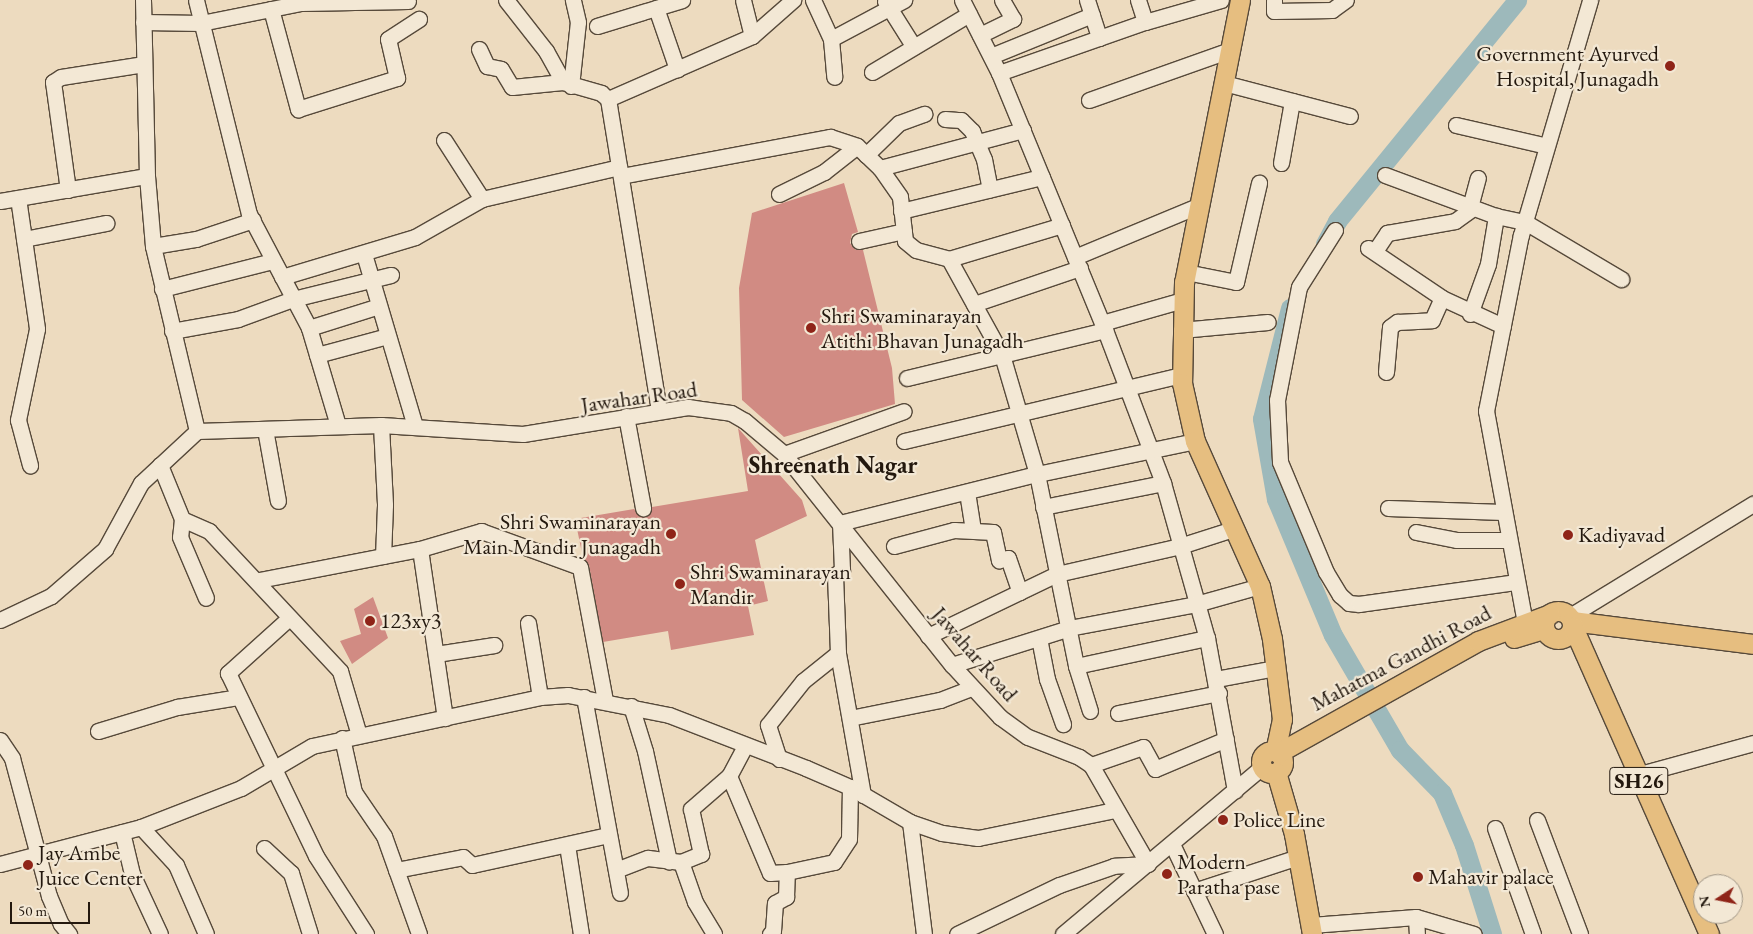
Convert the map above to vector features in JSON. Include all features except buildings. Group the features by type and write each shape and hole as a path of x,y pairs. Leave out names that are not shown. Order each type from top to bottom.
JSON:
{"main road":[{"path":"1240,0 1186,272 1181,330 1181,375 1195,441 1260,586 1276,668 1282,719 1275,761 1298,856 1312,929"},
{"path":"1571,625 1557,640 1537,624 1560,611 1571,625 1753,644"},
{"name":"Mahatma Gandhi Road","path":"1275,761 1480,647 1537,624"},
{"name":"SH26","path":"1571,625 1698,934"},
{"name":"SH26","path":"1633,776 1709,934"}],"street":[{"path":"0,620 51,596 105,548 141,483 197,431 153,246 147,176 143,0"},
{"path":"196,0 253,220 309,328 338,425"},
{"path":"506,0 546,51 567,84"},
{"path":"567,84 578,22 573,0"},
{"path":"597,26 682,0"},
{"path":"743,0 752,36"},
{"path":"608,99 752,36 793,0"},
{"path":"813,0 831,39 834,76"},
{"path":"831,39 887,4 904,0"},
{"path":"962,0 999,73 1023,130 1104,326 1163,484 1207,638 1235,790"},
{"path":"980,35 1013,18 1002,0"},
{"path":"1087,0 1099,38"},
{"path":"1138,0 1145,22"},
{"path":"999,73 1145,22 1221,0"},
{"path":"1274,0 1274,11 1332,10 1346,0"},
{"path":"1537,624 1516,582 1486,412 1525,222 1590,0"},
{"path":"144,22 201,23 301,2 408,1"},
{"path":"887,4 914,47"},
{"path":"656,8 677,69"},
{"path":"271,9 298,109 396,78 388,39 419,19"},
{"path":"872,72 970,14"},
{"path":"991,56 1092,15"},
{"path":"479,49 487,66 501,70 512,87 567,84 601,93 608,99 659,411"},
{"path":"1089,100 1230,50"},
{"path":"68,190 53,82 61,78 144,64"},
{"path":"1224,83 1350,116"},
{"path":"1281,163 1292,101"},
{"path":"779,194 824,172 861,150 899,123 924,114"},
{"path":"945,119 967,123 977,142 990,189"},
{"path":"1456,125 1547,146"},
{"path":"880,168 1023,130"},
{"path":"282,277 364,254 438,227 482,199 620,172 830,137 861,150 880,168 900,197 905,241 916,250 949,259 1062,225"},
{"path":"444,140 482,199"},
{"path":"1385,175 1472,208 1496,216 1525,222 1620,279"},
{"path":"0,201 147,176"},
{"path":"901,211 1042,177"},
{"path":"1478,178 1472,208 1455,221 1387,233 1371,249 1442,298 1470,314 1503,326"},
{"path":"1186,272 1236,282 1260,183"},
{"path":"18,198 37,329 18,420 30,465"},
{"path":"974,304 1078,263 1200,205"},
{"path":"1470,314 1488,264 1496,216"},
{"path":"153,246 196,239 253,220"},
{"path":"24,239 106,224"},
{"path":"1335,230 1299,287 1277,400 1280,462 1326,572 1340,595 1349,604 1516,582"},
{"path":"859,241 904,231"},
{"path":"364,254 415,426"},
{"path":"949,259 1002,355 1037,474 1076,666 1090,711"},
{"path":"162,289 273,261"},
{"path":"172,331 238,319 293,299 391,275"},
{"path":"1386,372 1390,327 1397,322 1432,320 1442,298"},
{"path":"907,378 1002,355 1104,326 1183,300"},
{"path":"309,328 379,306"},
{"path":"1181,330 1268,322"},
{"path":"317,355 388,336"},
{"path":"904,441 1018,412 1128,391 1181,375"},
{"name":"Jawahar Road","path":"197,431 381,425 523,434 659,411 704,407 731,413 784,454 928,636 972,688 1013,728 1090,765"},
{"path":"784,454 904,411"},
{"path":"626,416 643,508"},
{"path":"381,425 386,505 383,556"},
{"path":"265,429 278,501"},
{"path":"729,776 770,873 787,872 834,862 849,839 856,791 850,718 838,653 835,575 842,570 840,523 1037,474 1195,441"},
{"path":"160,465 182,519 181,542 206,598"},
{"path":"1043,507 1163,484"},
{"path":"967,492 973,531"},
{"path":"1571,625 1753,504"},
{"path":"1388,508 1503,512"},
{"path":"182,519 209,531 259,580 288,619 340,671 359,735"},
{"path":"928,636 1057,574 1180,546 1234,529"},
{"path":"894,546 954,530 993,532 999,560 1008,558 1020,592"},
{"path":"259,580 420,549 481,531 580,567 604,701"},
{"path":"1416,532 1463,540 1508,540"},
{"path":"420,549 445,718"},
{"path":"952,665 1069,628 1196,604 1260,586"},
{"path":"288,619 228,674 272,771 316,856 366,934"},
{"path":"528,623 540,697"},
{"path":"1039,638 1047,679 1063,724"},
{"path":"1076,666 1207,638"},
{"path":"436,654 494,645"},
{"path":"779,759 768,725 803,681 838,653"},
{"path":"1118,713 1276,668"},
{"path":"850,718 940,700 972,688"},
{"path":"98,731 177,707 239,697"},
{"path":"0,864 142,827 241,788 312,746 342,738 540,697 584,697 668,715 856,791 910,822 942,833 978,838 1115,810"},
{"path":"584,697 620,893"},
{"path":"631,706 645,750 675,862 714,934"},
{"path":"342,738 354,792 384,836 419,934"},
{"path":"957,934 1059,885 1114,866 1148,864 1090,765 1143,746 1155,769 1226,738"},
{"path":"0,740 12,758 35,855 61,924 68,933"},
{"path":"1633,776 1753,743"},
{"path":"616,870 648,858 675,862 701,854 691,809 729,776 746,746"},
{"name":"Mahatma Gandhi Road","path":"1066,933 1235,790 1275,761"},
{"path":"1537,820 1580,934"},
{"path":"910,822 924,934"},
{"path":"142,827 176,865 206,934"},
{"path":"1495,828 1533,934"},
{"path":"122,832 132,874 160,934"},
{"path":"396,870 463,857 472,864 608,835"},
{"path":"567,844 581,934"},
{"path":"1172,844 1215,934"},
{"path":"264,848 292,873 310,934"},
{"path":"1194,891 1298,856"},
{"path":"770,934 773,931 775,903 786,897 787,872"},
{"path":"1312,929 1403,918 1447,924 1474,934"},
{"path":"1403,918 1417,934"}],"waterway":[{"path":"1325,244 1337,221 1517,0"},
{"path":"1290,308 1262,419 1276,499 1333,635 1400,750 1442,793 1464,845 1492,934"}],"place":[{"name":"Government Ayurved Hospital, Junagadh","path":"1670,66"},
{"name":"Shri Swaminarayan Atithi Bhavan Junagadh","path":"811,328"},
{"name":"Shri Swaminarayan Main Mandir Junagadh","path":"671,534"},
{"name":"Kadiyavad","path":"1568,535"},
{"name":"Shri Swaminarayan Mandir","path":"680,584"},
{"name":"123xy3","path":"370,621"},
{"name":"Police Line","path":"1223,820"},
{"name":"Jay Ambe Juice Center","path":"28,865"},
{"name":"Modern Paratha pase","path":"1167,874"},
{"name":"Mahavir palace","path":"1418,877"}],"district":[{"name":"Shreenath Nagar","path":"833,465"}]}
